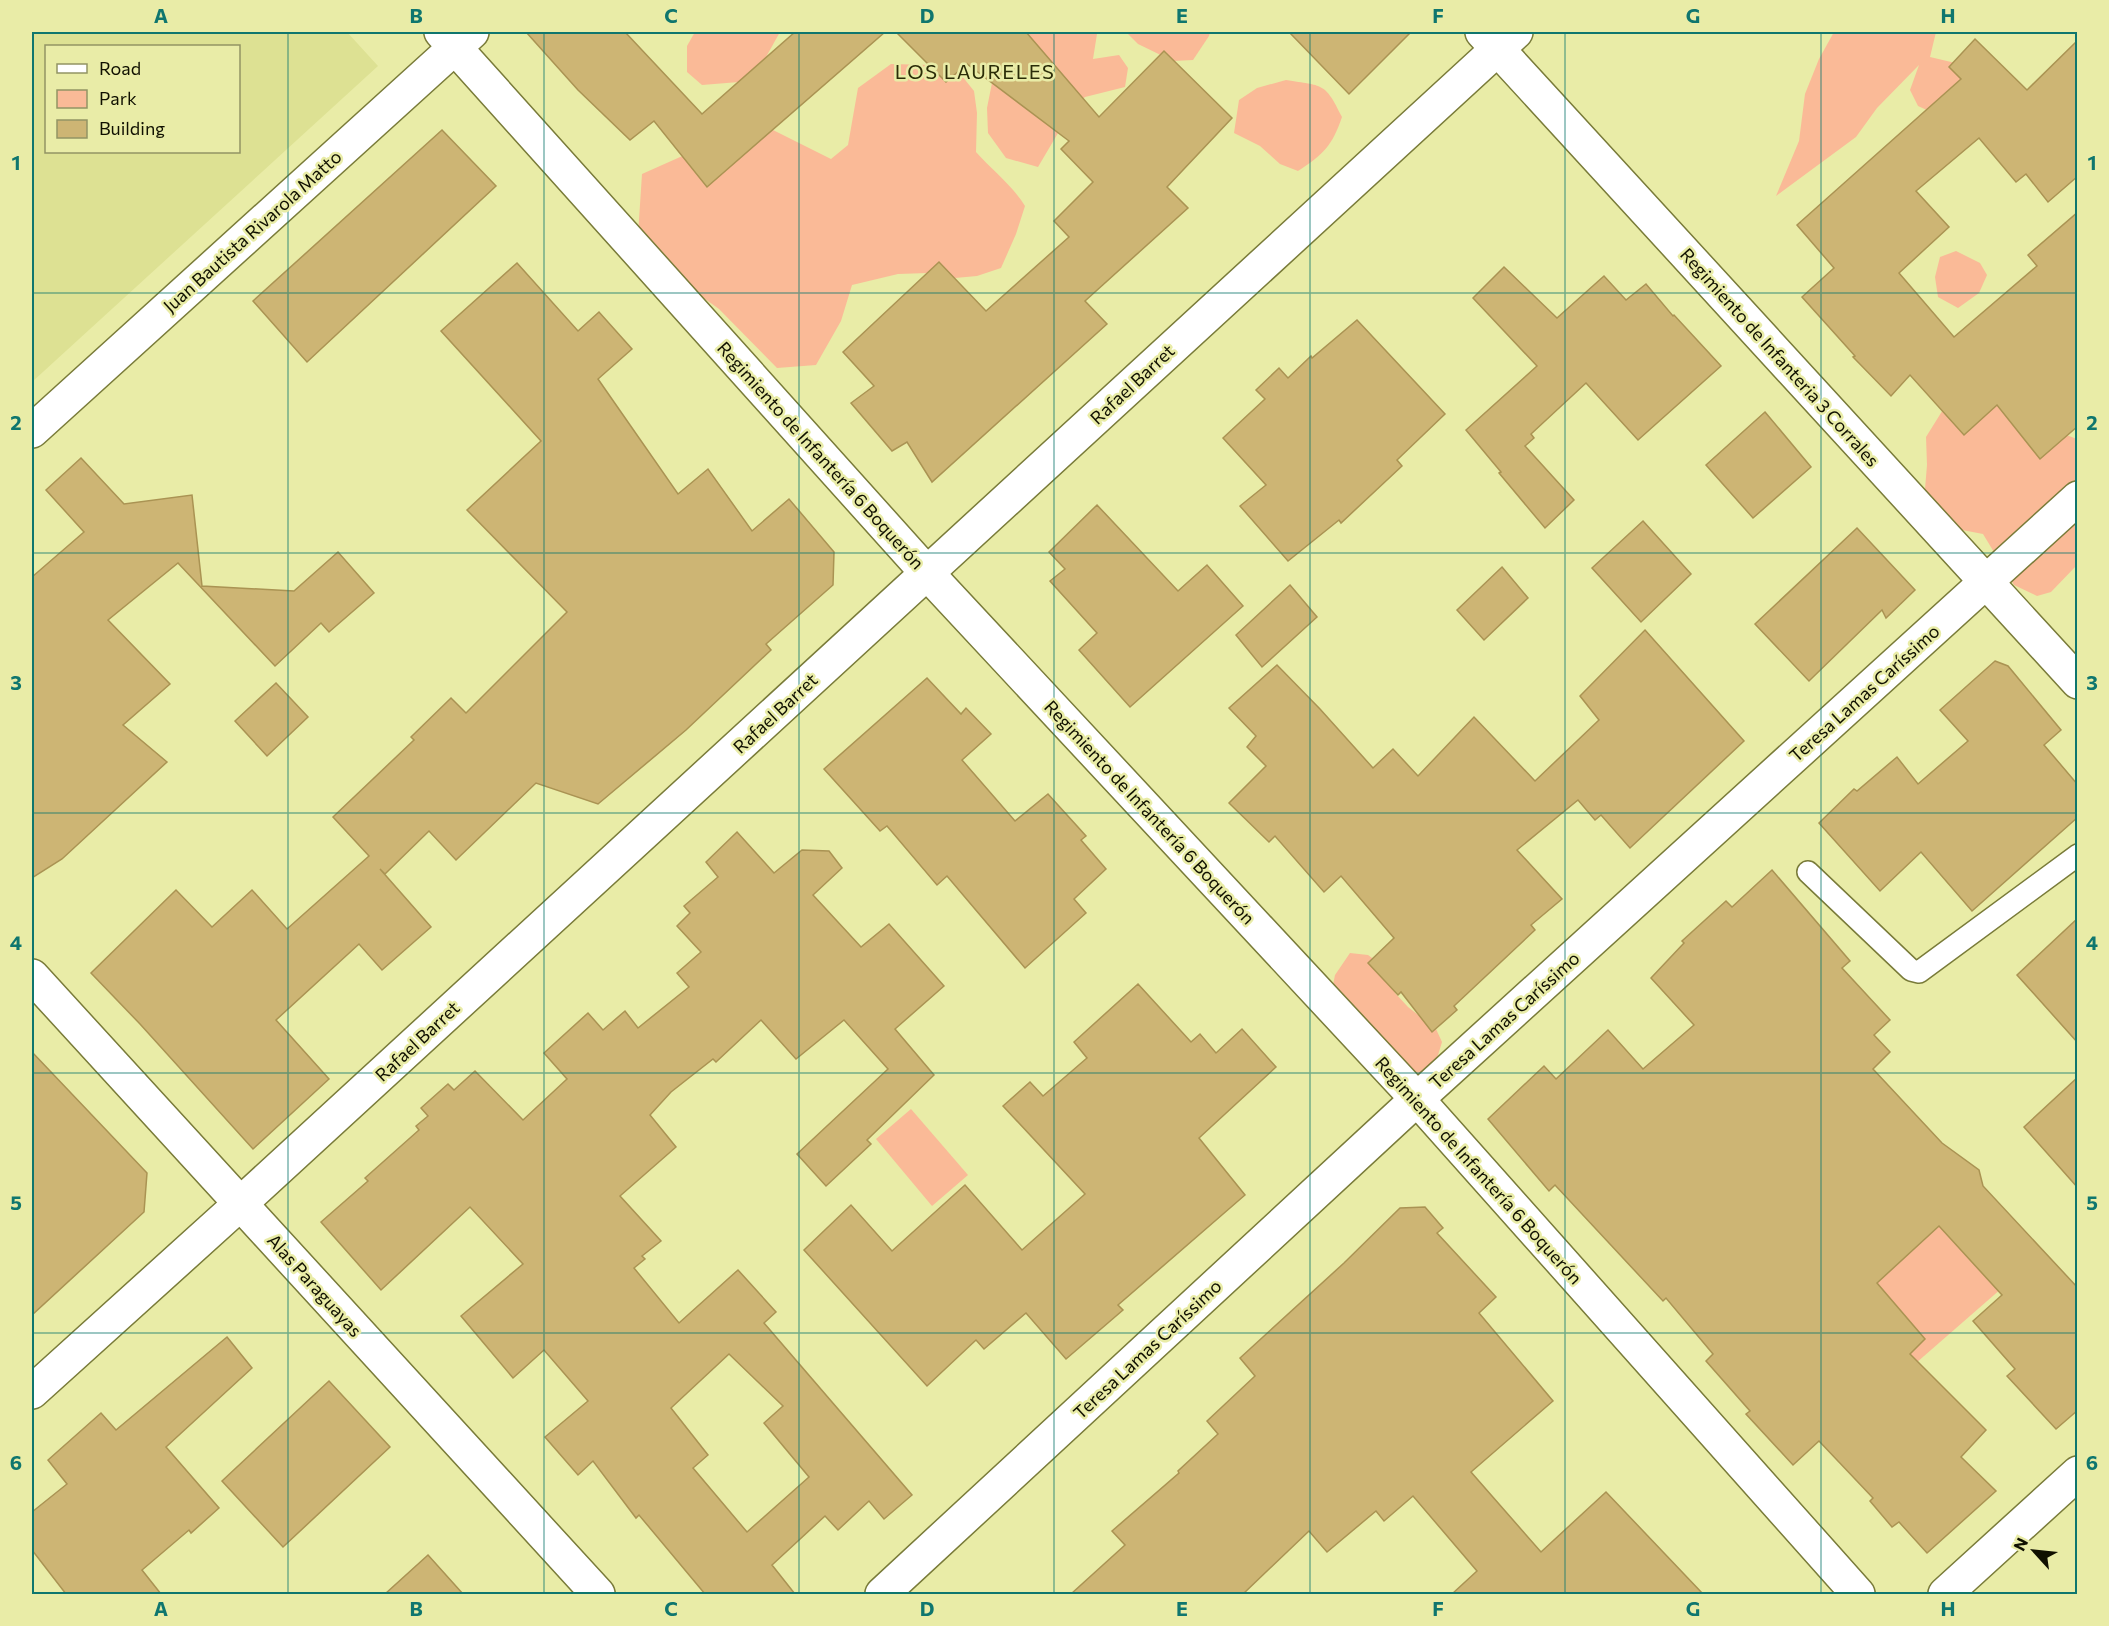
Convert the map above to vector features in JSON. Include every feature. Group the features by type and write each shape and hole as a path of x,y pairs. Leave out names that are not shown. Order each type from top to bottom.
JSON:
{"street":[{"name":"Juan Bautista Rivarola Matto","path":"32,431 456,37"},
{"name":"Regimiento de Infantería 6 Boquerón","path":"456,37 927,573 1417,1099 1858,1594"},
{"name":"Rafael Barret","path":"32,1392 927,573 1499,37"},
{"name":"Regimiento de Infanteria 3 Corrales","path":"1499,37 2078,682"},
{"name":"Teresa Lamas Caríssimo","path":"882,1594 1417,1099 2078,498"},
{"name":"Alas Paraguayas","path":"32,976 598,1594"},
{"path":"1945,1594 2078,1473"}],"lane":[{"path":"1808,872 1911,970 1919,972 2078,855"}],"shaded area":[{"path":"32,32 347,32 378,66 32,382"}],"green space":[{"path":"695,32 780,32 766,57 739,82 702,85 687,72 687,46"},
{"path":"1013,32 1104,32 1097,34 1093,59 1119,55 1128,68 1125,87 1085,97 1074,106 1038,167 1006,158 988,133 987,108 992,83"},
{"path":"1126,32 1210,32 1193,60 1173,61 1138,44"},
{"path":"1834,32 1936,32 1930,57 1968,66 1953,122 1918,106 1910,90 1919,65 1877,108 1856,137 1776,196 1799,141 1805,94 1819,59"},
{"path":"891,64 929,65 958,71 974,91 977,113 976,152 1008,184 1025,206 1016,234 1001,268 977,276 955,278 928,273 898,274 852,285 841,321 816,365 777,368 719,309 637,250 642,174 725,137 773,130 831,159 848,145 858,88"},
{"path":"1286,80 1308,83 1327,91 1342,117 1331,142 1298,171 1280,164 1260,146 1234,133 1239,100 1257,88"},
{"path":"1956,251 1980,263 1987,275 1979,293 1958,308 1938,297 1935,277 1940,257"},
{"path":"1982,383 2053,430 2077,439 2078,442 2077,565 2051,592 2037,596 2014,585 1983,534 1931,524 1924,501 1927,465 1926,437 1949,400"},
{"path":"1350,953 1368,955 1383,966 1395,993 1408,1007 1436,1029 1442,1042 1435,1065 1425,1085 1329,1005 1335,975"},
{"path":"911,1109 968,1175 932,1206 876,1139"},
{"path":"1929,1195 2002,1288 1908,1370 1831,1275"}],"building":[{"path":"526,32 625,32 702,114 795,32 885,32 707,187 654,121 630,140 578,90"},
{"path":"896,32 1026,32 1099,117 1164,51 1232,118 1167,187 1188,208 1085,301 1107,324 932,482 907,442 892,451 851,403 874,386 843,352 939,262 986,311 1069,237 1054,221 1093,182 1061,149 1069,141 967,64 946,82"},
{"path":"1289,32 1411,32 1349,94"},
{"path":"1975,39 2027,90 2078,40 2078,176 2048,202 2026,174 2016,182 1979,138 1916,191 1949,227 1899,273 1954,337 2037,266 2028,255 2078,212 2078,426 2040,459 1997,405 1964,435 1910,375 1891,396 1853,357 1855,356 1802,297 1834,268 1797,225 1961,79 1949,67"},
{"path":"442,130 496,186 307,362 253,301"},
{"path":"517,263 578,331 599,312 632,349 598,379 678,494 708,469 752,531 789,499 834,552 833,585 766,644 771,650 686,730 598,804 536,783 456,860 429,831 385,874 380,869 431,927 382,970 359,944 276,1020 329,1079 253,1149 91,973 176,890 212,927 252,890 287,929 369,856 333,817 414,740 411,737 451,698 466,713 567,612 467,510 541,441 441,331"},
{"path":"1504,267 1557,318 1604,276 1626,300 1646,284 1721,366 1638,440 1586,383 1531,434 1534,438 1525,446 1574,500 1545,528 1466,430 1537,366 1473,298"},
{"path":"1357,320 1445,414 1397,460 1402,466 1341,523 1339,520 1288,561 1240,506 1266,485 1223,438 1265,399 1256,390 1279,368 1288,378 1311,356 1312,358"},
{"path":"1765,412 1811,467 1753,518 1706,465"},
{"path":"81,458 124,504 192,495 202,586 294,591 338,552 374,593 329,632 321,623 275,666 178,563 108,620 170,684 123,725 167,762 62,859 32,878 32,577 84,532 46,490"},
{"path":"1097,505 1178,591 1207,565 1243,606 1130,707 1079,650 1097,633 1050,581 1065,569 1049,552"},
{"path":"1643,521 1691,574 1641,622 1592,568"},
{"path":"1857,528 1915,590 1886,618 1882,610 1809,681 1755,624"},
{"path":"1502,567 1528,598 1484,640 1457,610"},
{"path":"1290,585 1317,617 1262,667 1236,635"},
{"path":"1645,630 1744,741 1630,848 1601,815 1595,820 1578,800 1517,850 1562,899 1531,925 1535,930 1454,1006 1457,1010 1432,1032 1401,992 1398,995 1368,963 1394,938 1341,876 1324,892 1275,836 1269,842 1229,803 1266,766 1247,747 1256,736 1229,708 1277,665 1373,768 1393,749 1418,776 1474,717 1535,781 1599,720 1580,696"},
{"path":"1995,661 2008,666 2061,730 2044,745 2078,785 2078,817 1972,911 1921,852 1880,891 1819,823 1854,789 1857,791 1897,757 1918,784 1968,741 1940,710"},
{"path":"927,678 961,714 966,708 991,734 962,760 1015,821 1048,794 1086,836 1081,840 1106,869 1074,899 1086,913 1025,968 947,876 937,885 887,826 880,831 824,769"},
{"path":"276,683 308,717 267,756 235,721"},
{"path":"737,832 774,873 802,850 829,851 842,868 813,895 861,947 889,924 944,986 895,1029 934,1075 867,1140 871,1144 826,1186 797,1154 888,1069 844,1020 796,1059 761,1020 716,1062 713,1059 671,1092 650,1115 676,1147 620,1196 661,1241 642,1256 645,1259 634,1268 679,1323 738,1270 776,1312 764,1323 912,1495 884,1519 869,1501 838,1530 825,1516 772,1565 795,1594 705,1594 639,1515 636,1518 593,1461 578,1475 545,1437 588,1401 544,1350 513,1378 461,1316 523,1264 470,1207 381,1290 321,1222 368,1181 365,1178 419,1130 416,1126 428,1116 421,1108 448,1084 454,1090 475,1071 523,1120 567,1079 544,1053 588,1013 603,1030 625,1011 638,1028 689,987 677,973 701,952 677,926 690,913 684,906 718,877 706,862","holes":["729,1354 783,1406 764,1423 809,1477 747,1532 693,1468 708,1455 671,1408"]},
{"path":"1772,870 1850,961 1842,968 1890,1020 1874,1035 1890,1052 1873,1069 1942,1143 1979,1170 1983,1186 2078,1288 2078,1410 2056,1429 2007,1376 2015,1369 1973,1321 2002,1295 1939,1226 1877,1283 1925,1339 1910,1354 1986,1430 1961,1457 1996,1491 1927,1553 1899,1522 1892,1527 1870,1501 1873,1498 1819,1441 1793,1465 1746,1414 1750,1411 1706,1361 1713,1354 1666,1298 1663,1301 1555,1185 1549,1191 1488,1119 1544,1066 1556,1079 1608,1030 1643,1069 1694,1025 1651,978 1684,943 1682,941 1726,901 1732,907"},
{"path":"2078,918 2078,1043 2017,975"},
{"path":"1138,984 1191,1042 1200,1034 1216,1053 1242,1029 1276,1067 1199,1138 1245,1195 1118,1305 1123,1310 1066,1359 1026,1313 984,1349 976,1340 927,1386 804,1250 851,1205 892,1251 965,1185 1022,1250 1085,1194 1003,1106 1030,1082 1043,1096 1087,1058 1074,1042"},
{"path":"32,1052 147,1173 144,1212 32,1315"},
{"path":"2078,1077 2078,1188 2024,1127"},
{"path":"1425,1207 1443,1228 1437,1233 1496,1297 1479,1313 1553,1401 1471,1472 1541,1552 1606,1492 1703,1594 1452,1594 1477,1571 1413,1496 1384,1521 1376,1511 1327,1552 1309,1531 1243,1594 1071,1594 1125,1545 1112,1531 1179,1473 1178,1471 1218,1434 1207,1421 1255,1376 1240,1358 1344,1263 1400,1208"},
{"path":"227,1337 252,1368 166,1447 219,1508 191,1533 189,1530 142,1570 161,1594 66,1594 32,1550 32,1512 67,1484 48,1460 101,1413 116,1430"},
{"path":"329,1381 390,1447 283,1547 222,1481"},
{"path":"428,1555 463,1594 385,1594"}],"district":[{"name":"LOS LAURELES","path":"975,71"}]}
